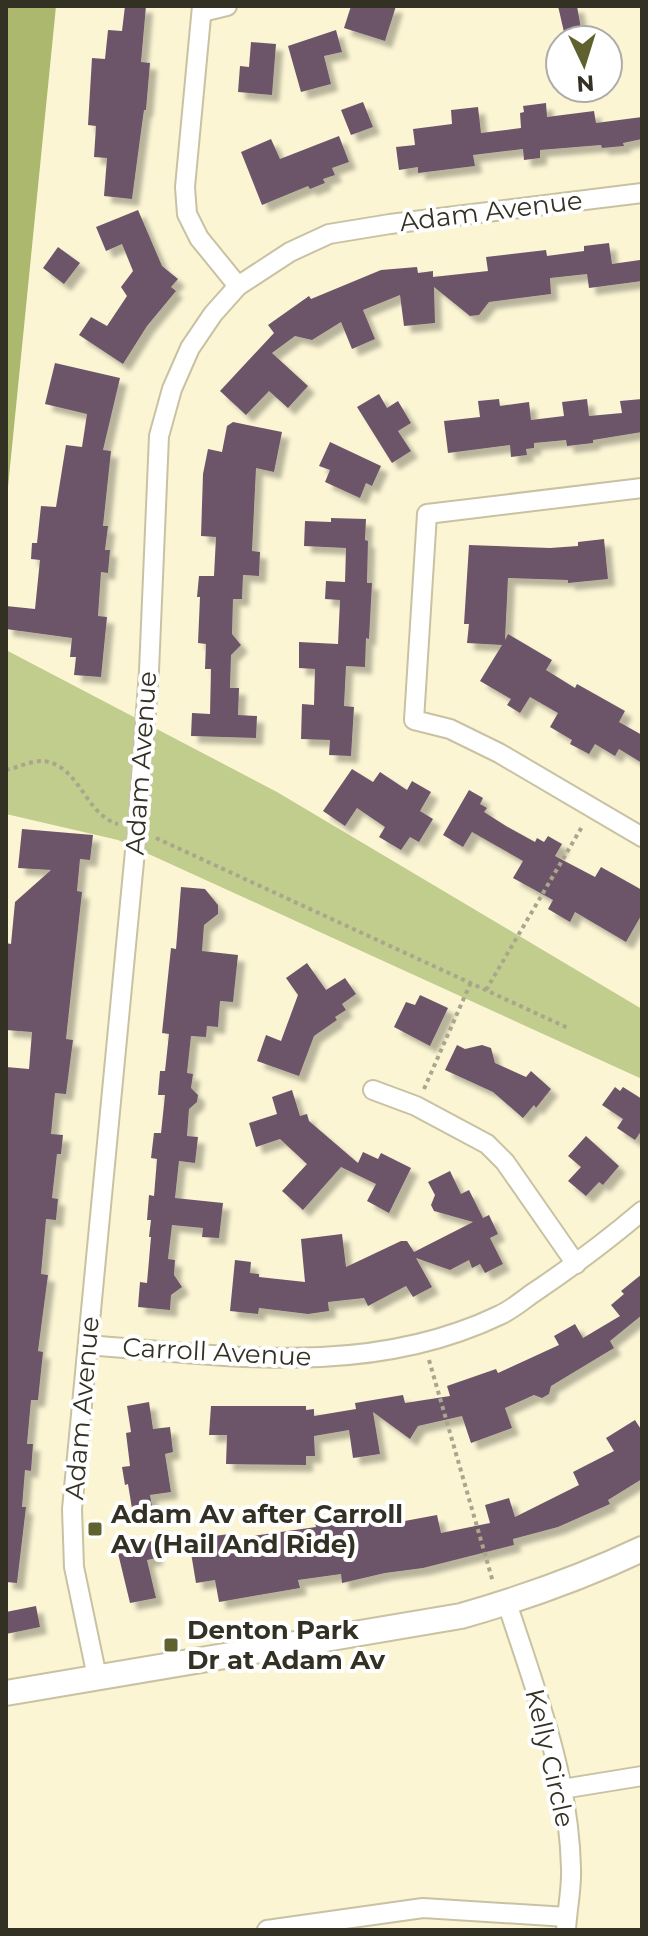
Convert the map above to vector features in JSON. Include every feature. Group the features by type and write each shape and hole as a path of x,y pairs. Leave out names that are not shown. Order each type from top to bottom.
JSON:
{"main road":[{"path":"6,1693 461,1616 576,1580 642,1549"}],"street":[{"path":"227,6 202,9 185,187 187,214 199,238 238,286"},
{"name":"Adam Avenue","path":"97,1677 74,1567 73,1523 137,830 149,671 159,436 172,389 190,348 213,314 238,286 290,252 329,234 642,193"},
{"path":"642,488 427,514 414,720 450,729 499,753 642,837"},
{"path":"373,1090 416,1106 487,1144 505,1162 576,1264"},
{"name":"Carroll Avenue","path":"88,1345 264,1359 342,1358 424,1343 501,1314 576,1264 642,1211"},
{"name":"Kelly Circle","path":"267,1930 423,1908 566,1924 571,1869 562,1789 550,1735 504,1604"},
{"path":"562,1789 642,1776"}],"path":[{"path":"6,770 42,761 59,768 72,776 92,804 110,822 137,830 568,1028"},
{"path":"486,990 592,809"},
{"path":"416,1106 471,982"},
{"path":"424,1343 504,1604"}],"green space":[{"path":"6,6 56,6 6,507"},
{"path":"6,650 277,792 642,1009 642,1079 118,840 6,814"}],"building":[{"path":"125,6 146,6 141,62 150,63 132,199 104,196 107,158 94,157 96,126 88,125 92,58 105,59 108,30 122,31"},
{"path":"351,6 396,6 385,41 344,28"},
{"path":"558,6 577,6 580,24 562,24"},
{"path":"336,30 342,52 324,56 331,84 301,92 288,46"},
{"path":"251,42 276,44 272,95 238,92 240,66 249,67"},
{"path":"363,102 373,127 351,135 341,110"},
{"path":"546,104 547,117 594,111 596,123 642,117 642,139 623,143 624,146 540,150 540,158 524,160 523,149 473,155 475,166 418,173 418,167 399,170 396,147 415,145 413,129 452,124 451,110 478,107 481,133 521,128 523,106"},
{"path":"339,136 349,162 332,168 335,175 323,179 325,183 310,189 308,186 262,205 241,152 271,139 280,159"},
{"path":"138,210 162,266 178,279 171,287 176,291 147,326 123,364 79,335 91,317 107,326 127,296 121,287 133,271 122,244 106,251 96,227"},
{"path":"609,243 612,264 640,260 642,281 589,288 587,274 550,278 551,294 489,302 479,315 470,316 434,287 435,323 404,326 400,295 363,310 375,339 352,349 341,322 312,340 295,336 272,353 308,386 288,408 269,391 246,415 220,391 274,333 268,325 309,296 311,299 381,270 417,267 418,273 433,271 433,277 488,271 486,257 546,250 547,256 584,251 584,246"},
{"path":"58,247 80,263 64,284 43,268"},
{"path":"55,363 120,378 103,450 111,451 103,526 108,526 105,550 110,550 108,573 101,572 98,616 107,617 101,677 74,675 76,657 70,657 72,638 6,629 6,606 35,609 40,560 31,559 32,543 37,543 41,506 56,507 66,445 82,447 87,414 45,404"},
{"path":"379,394 387,408 398,401 411,423 398,431 411,451 392,463 357,407"},
{"path":"499,399 500,406 529,402 531,420 564,416 562,402 587,399 589,416 622,413 620,401 642,399 642,432 567,446 566,440 534,443 534,448 526,449 527,455 511,457 510,445 448,453 444,421 480,417 478,401"},
{"path":"233,422 282,432 274,472 256,468 252,551 260,552 259,576 243,575 242,599 233,599 232,634 241,645 231,655 230,688 239,688 238,715 257,716 256,738 191,736 192,713 210,714 211,669 205,669 206,644 198,643 200,597 197,597 199,576 214,576 216,537 201,536 203,474 208,449 222,452 227,426"},
{"path":"330,442 381,466 372,486 366,483 360,498 325,482 330,470 319,466"},
{"path":"331,518 366,519 367,583 372,583 365,667 346,666 344,706 354,707 351,756 329,755 330,740 301,739 302,704 314,705 315,669 299,668 299,642 338,644 340,600 325,599 326,581 345,582 346,548 304,546 305,521 331,522"},
{"path":"604,539 608,579 568,583 568,580 508,578 505,640 508,634 552,660 546,670 575,688 577,684 625,711 619,722 642,735 642,763 619,749 615,756 595,744 589,754 570,744 572,740 550,727 558,713 530,697 520,713 507,705 511,699 480,681 502,645 467,643 469,624 464,624 469,545 550,548 578,546 578,542"},
{"path":"352,769 373,782 380,772 407,790 412,781 431,792 420,811 433,819 419,842 410,837 401,850 379,837 385,827 357,808 345,826 323,811"},
{"path":"469,790 483,798 480,804 487,808 484,812 506,826 535,842 537,838 544,842 548,836 562,844 555,856 595,877 601,867 642,890 642,914 626,942 575,912 570,922 548,909 553,900 513,878 523,861 472,832 463,847 443,835"},
{"path":"22,829 93,835 90,860 80,859 77,891 82,892 66,1039 73,1040 66,1094 55,1093 51,1134 63,1135 61,1154 57,1154 52,1198 58,1199 56,1220 46,1219 41,1274 48,1275 38,1351 43,1352 38,1400 31,1400 27,1444 33,1444 31,1471 25,1470 22,1507 26,1507 17,1583 6,1582 6,1067 29,1069 32,1032 6,1030 6,943 11,944 15,902 51,870 18,868"},
{"path":"181,887 205,889 218,905 218,914 204,925 202,951 238,955 233,1002 220,1001 218,1027 207,1026 206,1037 191,1036 187,1073 193,1074 191,1088 198,1095 197,1102 189,1109 187,1136 198,1137 195,1163 179,1161 175,1198 223,1203 219,1238 202,1237 203,1228 172,1225 168,1259 175,1260 174,1275 182,1287 171,1295 170,1310 138,1307 140,1282 147,1283 151,1237 151,1220 147,1220 149,1195 154,1196 157,1159 151,1158 154,1133 161,1133 165,1095 158,1095 160,1071 165,1071 169,1034 162,1033 171,948 176,949"},
{"path":"307,963 326,990 345,978 356,994 342,1004 346,1010 335,1017 337,1020 314,1036 299,1076 257,1061 266,1035 281,1041 298,995 286,978"},
{"path":"420,995 448,1008 430,1046 394,1027 406,1002 415,1005"},
{"path":"457,1045 465,1049 482,1045 491,1048 495,1063 526,1077 531,1071 551,1089 536,1108 534,1105 523,1118 493,1092 445,1070"},
{"path":"615,1087 620,1091 623,1087 642,1099 642,1130 635,1140 617,1128 623,1119 602,1105"},
{"path":"292,1090 300,1116 307,1114 309,1121 358,1163 363,1152 378,1159 381,1153 411,1168 389,1213 367,1201 376,1184 341,1167 303,1210 282,1191 307,1164 280,1139 256,1147 249,1123 277,1114 272,1097"},
{"path":"586,1136 619,1166 603,1185 599,1182 586,1196 568,1181 581,1167 568,1156"},
{"path":"450,1171 461,1194 469,1190 483,1218 489,1215 498,1234 490,1238 503,1264 485,1273 480,1264 472,1268 469,1260 450,1270 416,1258 432,1287 413,1297 406,1286 368,1306 364,1298 328,1302 329,1311 308,1314 259,1308 258,1314 230,1311 235,1260 251,1262 250,1273 259,1274 259,1277 305,1282 301,1239 342,1234 346,1267 401,1241 407,1241 414,1252 473,1222 434,1211 431,1205 435,1195 428,1182"},
{"path":"642,1274 642,1315 610,1341 614,1348 551,1386 549,1394 542,1398 534,1395 505,1408 512,1428 471,1443 462,1416 418,1426 410,1439 373,1412 380,1454 353,1458 349,1430 314,1436 315,1456 306,1456 306,1465 226,1464 227,1435 209,1435 211,1406 306,1406 306,1410 314,1409 314,1416 356,1409 355,1403 403,1395 405,1403 450,1396 447,1386 496,1369 498,1373 559,1345 554,1336 575,1324 583,1338 620,1316 611,1305 624,1294 621,1291"},
{"path":"149,1402 153,1429 170,1427 173,1452 165,1454 171,1492 150,1495 153,1512 133,1515 122,1467 130,1466 126,1433 131,1432 127,1406"},
{"path":"635,1420 642,1431 642,1479 608,1500 610,1504 558,1527 513,1539 514,1545 423,1568 342,1583 341,1574 298,1580 300,1588 219,1602 215,1580 196,1583 191,1553 207,1550 205,1537 230,1534 231,1539 316,1527 315,1522 381,1511 383,1525 437,1515 441,1533 490,1523 485,1505 509,1498 515,1517 579,1485 573,1472 614,1451 606,1438"},
{"path":"152,1541 156,1558 147,1560 156,1598 130,1603 117,1549"},
{"path":"36,1606 40,1627 6,1634 6,1612"}],"place":[{"name":"Adam Av after Carroll Av (Hail And Ride)","path":"95,1529"},
{"name":"Denton Park Dr at Adam Av","path":"171,1645"}]}
